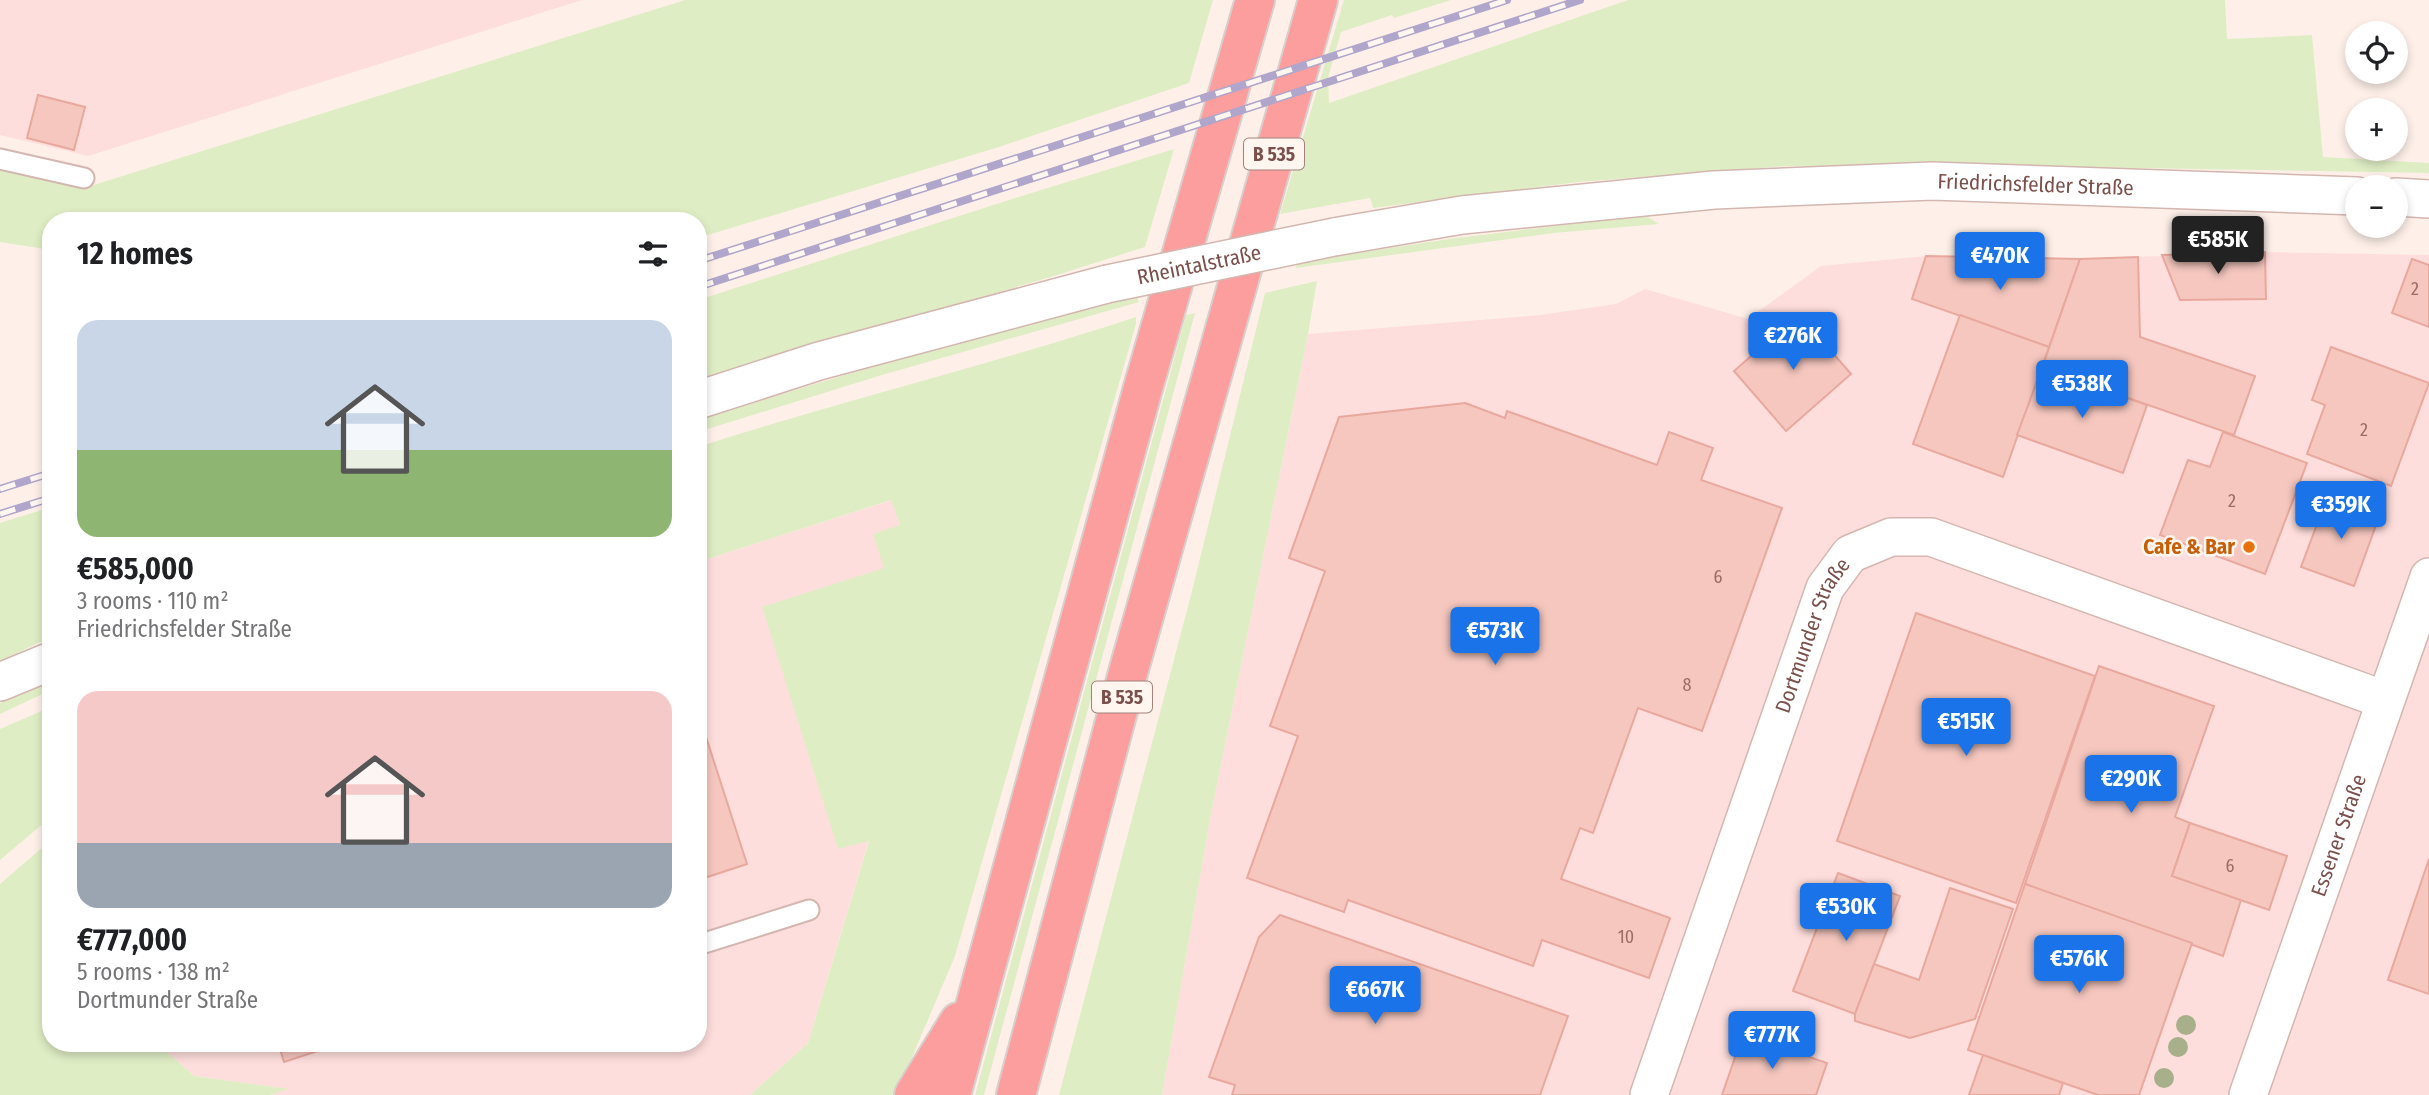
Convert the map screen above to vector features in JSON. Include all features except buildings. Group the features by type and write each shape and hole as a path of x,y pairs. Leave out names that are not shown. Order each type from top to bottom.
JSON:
{"highway":[{"name":"B 535","path":"951,1095 1149,367 1255,0"},
{"name":"B 535","path":"1016,1095 1129,669 1318,0"},
{"path":"914,1095 980,988"}],"street":[{"name":"Friedrichsfelder Straße","path":"1714,190 1931,181 2345,196"},
{"name":"Rheintalstraße","path":"707,397 819,362 1107,284 1334,237 1462,215 1714,190"},
{"path":"2408,197 2429,198"},
{"name":"Dortmunder Straße","path":"1649,1095 1825,588 1850,554 1891,537 1931,537 2385,701"},
{"name":"Essener Straße","path":"2248,1095 2429,577"},
{"path":"0,682 42,665"}],"lane":[{"path":"0,159 84,178"},
{"path":"707,941 809,910"}],"shaded area":[{"path":"0,0 582,0 88,156 0,135"},
{"path":"2265,252 2429,255 2429,1095 1162,1095 1210,819 1308,334 1540,315 1616,304 1645,289 1748,319 1821,266 1926,256 2080,259"},
{"path":"892,500 900,526 884,568 838,848 869,840 808,1043 750,1095 270,1095 287,1089 194,1076 167,1052 707,1052 707,559"}],"green space":[{"path":"685,0 1213,0 1189,83 999,147 707,235 707,212 42,212 42,249 0,242 0,170 87,187"},
{"path":"1344,0 1451,0 1341,32 1328,78 1329,103 1628,0 2225,0 2227,39 2312,35 2323,157 2345,158 2345,161 2429,163 2429,173 1958,165 1788,166 1578,182 1373,208 1370,198 1280,214"},
{"path":"1174,149 1145,247 707,376 707,297"},
{"path":"1645,215 1659,224 1554,233 1296,268 1297,262 1449,239"},
{"path":"1317,281 1210,819 1162,1095 1059,1095 1191,595 1265,293"},
{"path":"1137,297 1139,302 882,375 707,429 707,417 936,347"},
{"path":"1195,313 984,1095 975,1095 1186,315"},
{"path":"1136,317 955,956 905,1074 893,1095 750,1095 808,1043 869,841 838,849 762,607 884,568 873,534 900,525 891,500 707,559 707,444"},
{"path":"42,510 42,641 0,661 0,523"},
{"path":"42,683 42,694 0,714 0,703"},
{"path":"42,711 42,825 0,860 0,729"},
{"path":"42,848 42,1052 167,1052 194,1076 289,1089 270,1095 0,1095 0,884"}],"railway":[{"path":"707,258 1507,0"},
{"path":"707,284 1580,0"},
{"path":"0,489 42,476"},
{"path":"0,514 42,501"}],"place":[{"name":"Cafe & Bar","path":"2249,547"}]}
